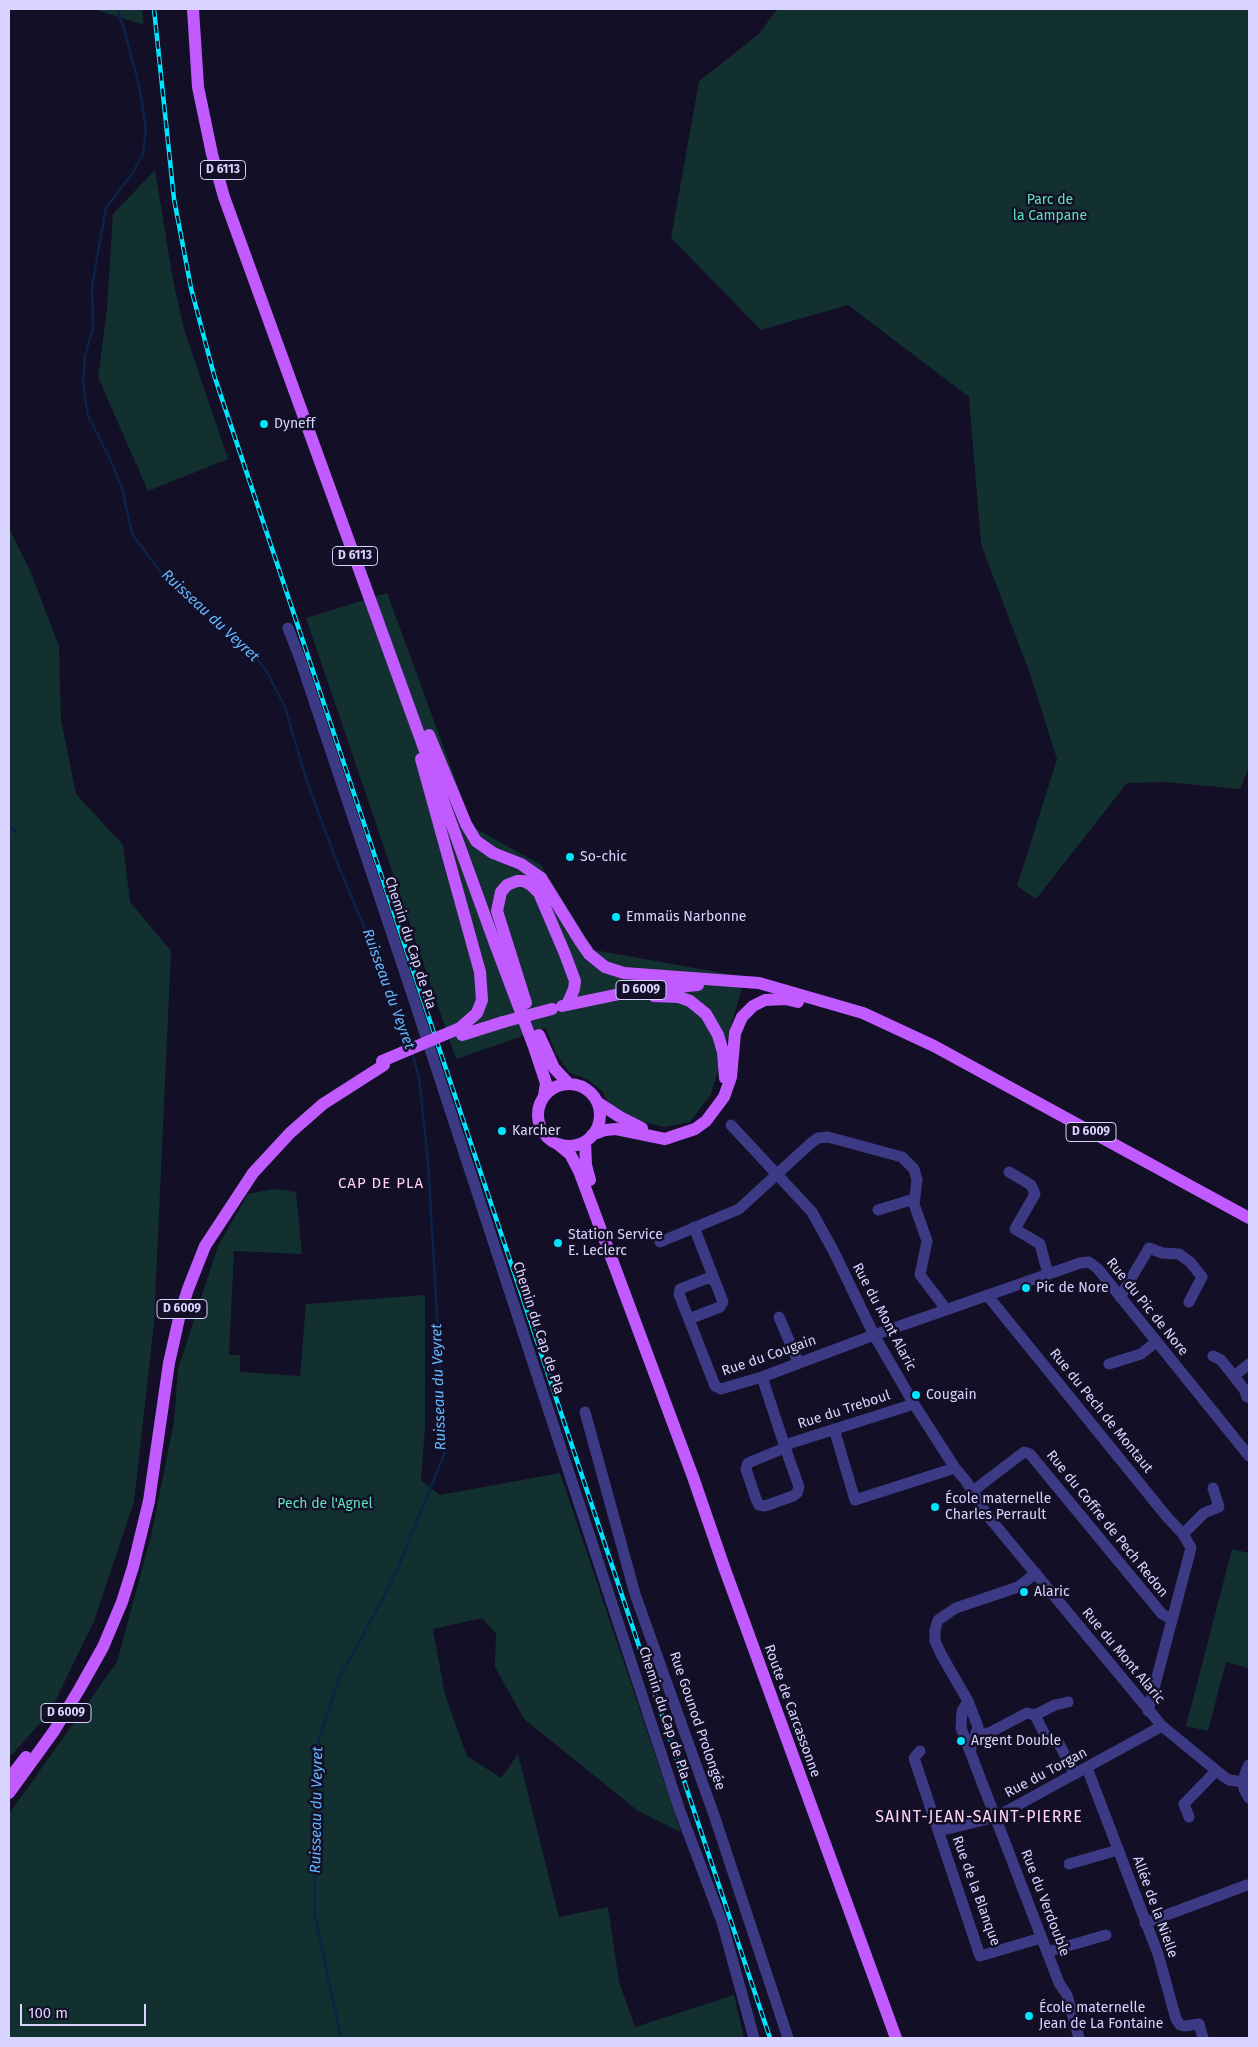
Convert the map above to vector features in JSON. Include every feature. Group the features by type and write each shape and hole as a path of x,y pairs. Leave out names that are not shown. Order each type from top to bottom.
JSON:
{"main road":[{"name":"D 6113","path":"193,9 198,87 212,154 222,188 275,342 534,1047 546,1084 544,1096"},
{"name":"D 6113","path":"200,9 199,34 207,101 222,166 276,325 422,716 526,1005 546,1053 554,1068 568,1084"},
{"path":"393,661 480,972 482,1000 477,1013 461,1032"},
{"path":"422,716 466,824 476,841 492,853 521,864 541,878 580,941 597,962 610,969 624,973 760,983 788,992"},
{"path":"526,1005 497,911 501,892 506,885 517,881 524,881 531,885 538,893 565,954 575,981 574,989 567,1005 660,996 679,997 690,1001 706,1014 718,1035 725,1068 724,1098"},
{"name":"D 6009","path":"9,1779 64,1703 91,1655 116,1600 136,1533 143,1498 163,1363 173,1314 198,1243 225,1198 247,1168 298,1116 346,1080 383,1063 461,1032 567,1005 634,991 686,986 733,986 788,992 863,1013 934,1046 1249,1218"},
{"path":"588,1139 599,1120 597,1102 592,1094 584,1088 568,1084 558,1086 544,1096 538,1112 538,1121 546,1137 559,1145 568,1146 588,1139 605,1130 629,1130 653,1138 665,1139 695,1129 706,1121 724,1098 731,1077 736,1033 742,1017 753,1006 766,1000 785,999 842,1013 934,1046"},
{"name":"D 6009","path":"9,1794 54,1731 80,1688 102,1647 122,1602 147,1510 170,1363 180,1314 205,1246 253,1173 290,1132 330,1100 383,1063"},
{"path":"597,1102 632,1124 653,1132 674,1136"},
{"name":"Route de Carcassonne","path":"588,1139 587,1173 618,1256 662,1392"},
{"name":"Route de Carcassonne","path":"559,1145 570,1154 579,1171 662,1392 765,1682 896,2038"}],"street":[{"name":"Chemin du Cap de Pla","path":"288,628 411,991 680,1811 722,1922 754,2038"},
{"name":"Rue du Mont Alaric","path":"731,1125 812,1212 874,1335 914,1404 987,1515 1162,1726 1229,1780 1243,1782"},
{"path":"660,1242 739,1208 811,1143 818,1138 828,1137 902,1157 914,1169 917,1180 914,1204 926,1241 920,1275 946,1309"},
{"path":"1009,1172 1031,1185 1036,1194 1015,1229 1040,1244 1048,1274"},
{"path":"878,1210 914,1199"},
{"path":"689,1319 720,1307 723,1302 694,1227"},
{"path":"1120,1297 1149,1248 1162,1253 1179,1254 1190,1262 1202,1278 1190,1302"},
{"name":"Rue du Pic de Nore","path":"874,1335 1080,1263 1089,1262 1098,1269 1156,1342 1247,1449"},
{"name":"Rue du Cougain","path":"715,1281 708,1278 680,1289 679,1294 715,1386 721,1389 762,1377 874,1335"},
{"name":"Rue du Pech de Montaut","path":"986,1295 1167,1517 1183,1534 1191,1548 1171,1619"},
{"path":"779,1317 798,1362"},
{"path":"1109,1364 1141,1354 1156,1342"},
{"path":"1213,1356 1221,1360 1244,1389 1247,1397"},
{"path":"1234,1376 1249,1364"},
{"path":"762,1377 785,1447"},
{"name":"Rue du Treboul","path":"785,1447 799,1487 797,1493 765,1506 759,1505 746,1469 748,1463 785,1447 834,1429 914,1404"},
{"name":"Rue Gounod Prolongée","path":"585,1412 635,1594 714,1815 788,2038"},
{"path":"834,1429 855,1500 955,1468"},
{"name":"Rue du Coffre de Pech Redon","path":"973,1491 1024,1452 1030,1454 1162,1614 1171,1619"},
{"path":"1183,1534 1204,1513 1219,1507 1213,1488"},
{"path":"970,1750 978,1727 968,1701 935,1641 934,1630 938,1620 956,1608 1018,1587 1036,1573"},
{"path":"1148,1710 1171,1619"},
{"name":"Rue du Verdouble","path":"968,1701 962,1711 961,1728 1047,1952 1067,1996 1078,2035"},
{"path":"1035,1715 1055,1705 1068,1702"},
{"path":"977,1734 989,1733 1027,1712 1035,1715 1048,1741 1058,1742 1075,1774"},
{"name":"Rue du Torgan","path":"939,1831 996,1817 1162,1726"},
{"name":"Rue de la Blanque","path":"920,1751 914,1758 980,1956 1042,1938"},
{"path":"1249,1765 1243,1782 1244,1789 1249,1798"},
{"name":"Allée de la Nielle","path":"1087,1768 1158,1954 1176,2019 1180,2025 1184,2026 1199,2024 1203,2038"},
{"path":"1189,1817 1184,1804 1216,1771"},
{"path":"1069,1864 1118,1850"},
{"path":"1145,1923 1247,1885"},
{"path":"1047,1952 1106,1935"}],"green space":[{"path":"94,9 142,9 144,25"},
{"name":"Parc de la Campane","path":"777,9 1249,9 1249,767 1240,789 1165,782 1127,783 1036,899 1017,886 1057,759 1030,674 981,544 969,397 848,305 761,330 671,238 699,81 759,34"},
{"path":"155,170 173,280 184,329 228,459 148,491 98,377 107,310 113,214"},
{"path":"9,528 31,573 59,646 61,720 76,794 123,845 130,902 171,951 154,1323 134,1502 94,1621 50,1712 9,1758"},
{"path":"387,593 473,827 541,865 594,950 745,977 711,1094 690,1122 664,1127 634,1119 612,1110 602,1091 587,1079 570,1073 556,1054 546,1028 456,1059 306,618"},
{"name":"Pech de l'Agnel","path":"273,1189 296,1192 302,1254 234,1251 229,1355 240,1355 240,1372 300,1376 306,1304 425,1295 425,1427 421,1480 440,1495 560,1473 681,1832 638,1811 524,1719 495,1667 496,1634 482,1618 433,1629 445,1695 467,1756 501,1778 518,1754 559,1917 608,1907 619,1982 635,2027 734,1995 744,2038 9,2038 9,1814 117,1662 152,1532 174,1422 178,1369 218,1246 248,1194"},
{"path":"1232,1549 1249,1553 1249,1664 1248,1668 1226,1662 1208,1731 1186,1726"}],"waterway":[{"name":"Ruisseau du Veyret","path":"117,9 139,85 146,129 143,154 132,174 106,208 92,286 93,328 85,356 83,383 88,416 111,461 122,488 132,534 168,582 243,643 266,670 285,707 307,782 338,865 387,980 409,1044"},
{"path":"9,827 17,832"},
{"name":"Ruisseau du Veyret","path":"341,2038 315,1916 315,1777 318,1742 339,1679 393,1580 445,1452 428,1161 419,1078 412,1052"}],"railway":[{"path":"154,9 174,199 191,288 214,375 770,2038"}],"place":[{"name":"Dyneff","path":"264,424"},
{"name":"So-chic","path":"570,857"},
{"name":"Emmaüs Narbonne","path":"616,917"},
{"name":"Karcher","path":"502,1131"},
{"name":"Station Service E. Leclerc","path":"558,1243"},
{"name":"Pic de Nore","path":"1026,1288"},
{"name":"Cougain","path":"916,1395"},
{"name":"École maternelle Charles Perrault","path":"935,1507"},
{"name":"Alaric","path":"1024,1592"},
{"name":"Argent Double","path":"961,1741"},
{"name":"École maternelle Jean de La Fontaine","path":"1029,2016"}],"district":[{"name":"CAP DE PLA","path":"381,1184"},
{"name":"SAINT-JEAN-SAINT-PIERRE","path":"979,1818"}]}
